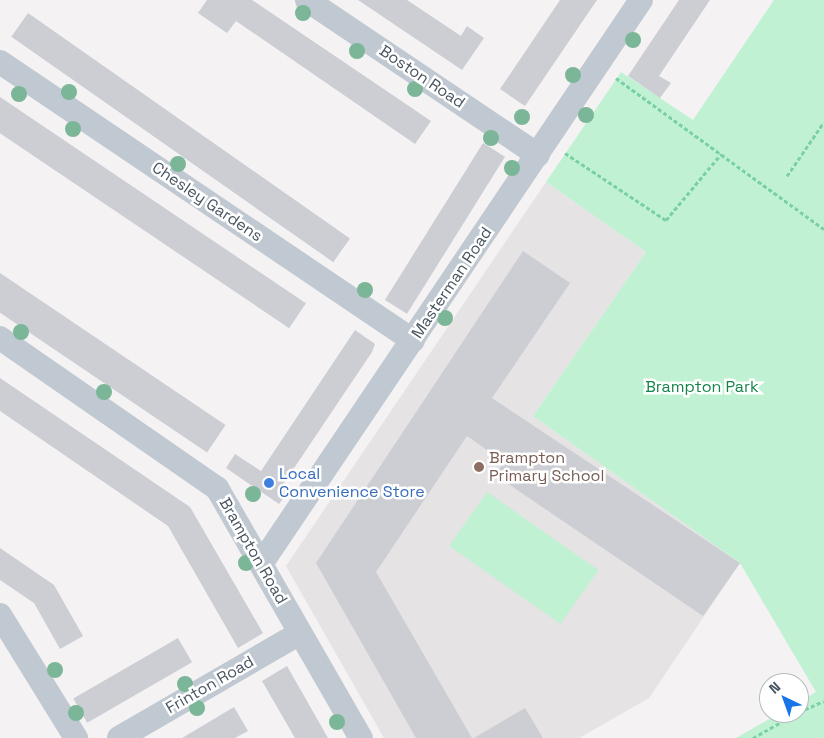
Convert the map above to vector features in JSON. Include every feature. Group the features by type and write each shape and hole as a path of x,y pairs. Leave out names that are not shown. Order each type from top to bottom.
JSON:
{"street":[{"name":"Boston Road","path":"306,0 542,148"},
{"name":"Masterman Road","path":"261,564 641,0"},
{"name":"Chesley Gardens","path":"0,62 413,341"},
{"name":"Brampton Road","path":"0,338 217,488 361,738"},
{"path":"0,615 76,738"},
{"name":"Frinton Road","path":"119,738 300,633"}],"path":[{"path":"616,78 824,229"},
{"path":"787,176 824,122"},
{"path":"542,148 666,220 721,154"},
{"path":"809,707 824,701"},
{"path":"753,738 779,723"}],"shaded area":[{"name":"Brampton Primary School","path":"546,182 646,252 533,416 740,563 649,698 579,738 384,738 286,566"}],"green space":[{"name":"Brampton Park","path":"774,0 824,0 824,738 736,738 762,723 809,723 809,696 816,692 809,680 809,673 805,673 740,563 533,416 646,252 546,182 621,72 693,120"},
{"path":"487,492 598,570 561,624 449,546"}],"building":[{"path":"207,0 252,0 431,121 415,144 236,21 227,33 198,13"},
{"path":"358,0 407,0 461,36 467,26 484,38 462,70"},
{"path":"560,0 597,0 525,106 500,89"},
{"path":"679,0 710,0 659,76 671,83 660,98 628,76"},
{"path":"28,13 350,238 333,262 11,37"},
{"path":"0,97 306,303 289,328 0,133"},
{"path":"483,143 505,157 407,314 385,300"},
{"path":"523,251 570,283 492,398 740,563 703,616 495,475 504,462 467,436 376,572 472,738 416,738 316,563"},
{"path":"0,273 225,425 207,452 0,313"},
{"path":"355,330 375,344 372,352 282,486 289,491 279,504 226,468 235,454 261,471"},
{"path":"0,378 190,507 263,633 238,648 168,526 0,411"},
{"path":"0,548 54,585 83,636 60,649 34,603 0,580"},
{"path":"178,638 192,662 87,723 73,698"},
{"path":"287,666 328,738 295,738 262,681"},
{"path":"234,707 248,731 235,738 182,738"},
{"path":"525,708 543,738 474,738"}],"place":[{"name":"Brampton Primary School","path":"479,467"},
{"name":"Local Convenience Store","path":"269,483"}]}
